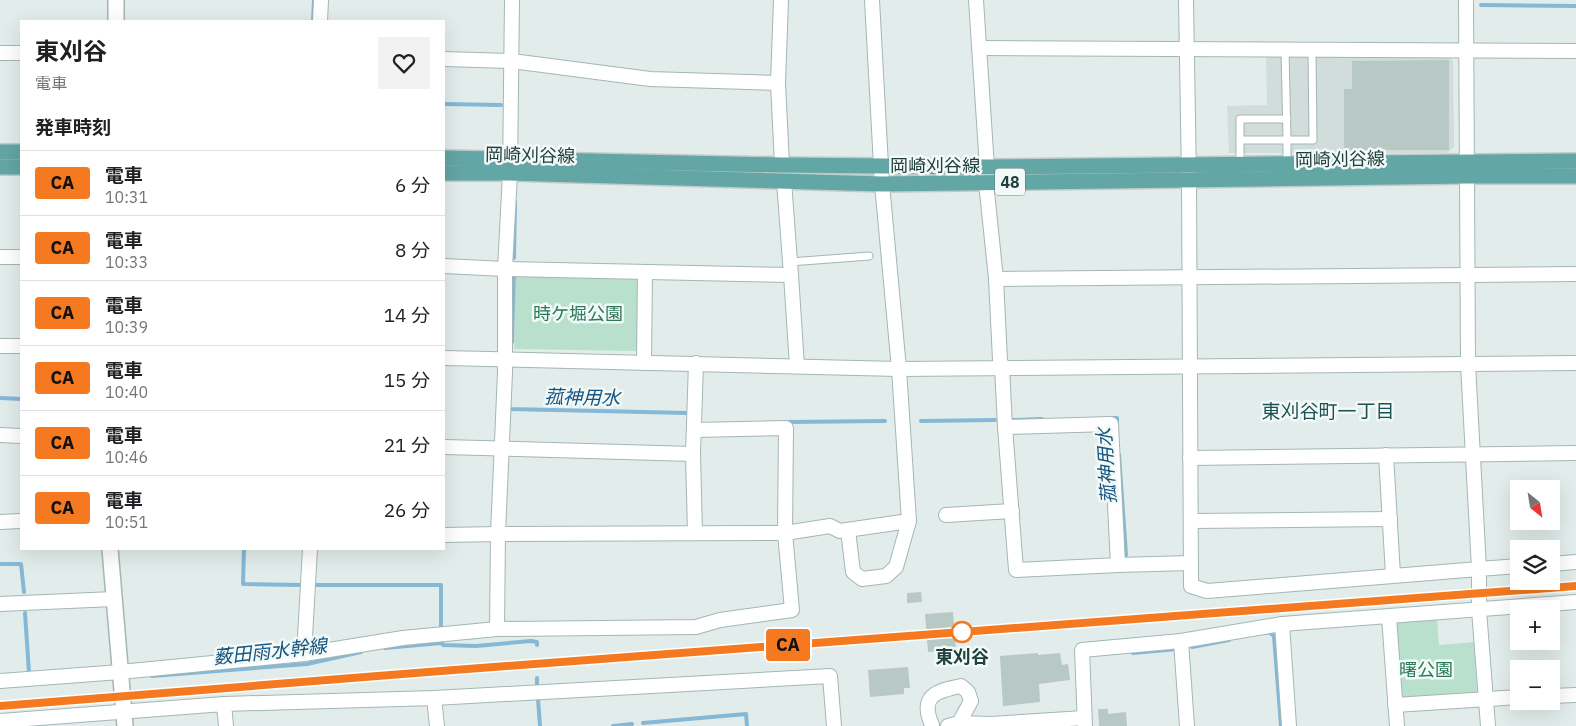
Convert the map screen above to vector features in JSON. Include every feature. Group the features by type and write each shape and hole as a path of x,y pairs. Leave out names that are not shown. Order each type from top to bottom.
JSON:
{"main road":[{"path":"0,152 20,152"},
{"name":"岡崎刈谷線","path":"445,158 510,165 784,181 882,184 988,183 1189,172 1240,165 1287,164 1466,169 1576,176"},
{"name":"岡崎刈谷線","path":"445,172 510,165 782,165 987,167 1189,172 1466,169 1576,161"},
{"path":"0,167 20,167"}],"street":[{"path":"116,0 116,20"},
{"path":"320,20 321,0"},
{"path":"497,629 498,534 505,360 505,269 510,165 512,0"},
{"path":"781,0 778,83 782,165"},
{"path":"848,530 853,572 862,579 886,576 896,567 909,521 899,369 882,184 872,0"},
{"path":"976,0 988,183 987,192 996,279 1000,360 1016,570 1191,563"},
{"path":"1186,0 1189,172 1191,586 1207,591 1510,567"},
{"path":"1466,0 1468,364 1479,569 1479,610 1488,726"},
{"path":"980,48 1576,51"},
{"path":"0,53 20,53"},
{"path":"445,59 512,61 650,79 778,83"},
{"path":"784,181 797,366"},
{"path":"0,257 20,257"},
{"path":"445,266 645,272 790,268"},
{"path":"644,363 645,272"},
{"path":"996,279 1189,279 1576,274"},
{"path":"0,346 20,346"},
{"path":"445,358 899,369 1576,363"},
{"path":"695,534 693,454 696,364"},
{"path":"1005,427 1111,424 1118,566"},
{"path":"0,681 120,672 304,654 403,638 497,629 696,627 720,620 792,610 785,533 786,428 694,430"},
{"path":"0,435 20,436"},
{"path":"445,448 693,454"},
{"path":"1190,458 1576,453"},
{"path":"1386,455 1393,575"},
{"path":"946,515 1012,512"},
{"path":"1191,521 1390,519"},
{"path":"445,535 785,533 830,526 840,531 909,521"},
{"path":"0,522 20,522"},
{"path":"110,550 125,719"},
{"path":"304,654 310,550"},
{"path":"1560,563 1576,562"},
{"path":"0,604 114,599"},
{"path":"954,724 1084,722 1082,650 1180,641 1282,624 1576,602"},
{"path":"1389,617 1397,726"},
{"path":"1282,624 1289,726"},
{"path":"1180,641 1187,726"},
{"path":"0,721 18,723 125,719 224,704 434,698 830,676 834,726"},
{"path":"933,726 927,713 928,702 936,693 962,686 968,692 971,701 954,724"},
{"path":"1560,696 1576,695"},
{"path":"1395,705 1510,697"},
{"path":"434,698 437,726"},
{"path":"224,704 226,726"}],"lane":[{"path":"1285,50 1287,164"},
{"path":"1240,140 1313,140 1312,51"},
{"path":"1240,165 1240,119 1287,119"},
{"path":"790,268 869,256"}],"shaded area":[{"path":"1266,56 1449,56 1453,61 1454,147 1447,153 1229,153 1227,106 1267,105"}],"green space":[{"name":"時ケ堀公園","path":"516,274 638,275 640,348 635,351 514,349"},
{"name":"曙公園","path":"1437,618 1439,645 1474,642 1477,692 1401,699 1395,622"}],"building":[{"path":"1449,60 1449,150 1344,150 1344,89 1352,89 1352,61"},
{"path":"921,592 922,602 907,603 907,593"},
{"path":"953,612 956,650 928,652 925,614"},
{"path":"1038,653 1038,655 1060,653 1062,665 1068,664 1070,680 1039,684 1040,702 1003,706 1000,656"},
{"path":"908,667 910,688 904,688 904,694 870,697 868,670"},
{"path":"1098,709 1108,709 1108,714 1126,712 1127,726 1099,726"}],"waterway":[{"name":"菰神用水","path":"313,20 314,0"},
{"path":"1481,5 1576,6"},
{"name":"菰神用水","path":"445,104 501,105"},
{"name":"菰神用水","path":"514,258 515,202"},
{"name":"菰神用水","path":"512,342 514,274"},
{"path":"0,398 20,399"},
{"name":"菰神用水","path":"509,406 509,409 688,413"},
{"name":"菰神用水","path":"1109,418 1117,418 1117,426"},
{"name":"菰神用水","path":"1014,420 1042,419"},
{"name":"菰神用水","path":"921,421 995,420"},
{"name":"菰神用水","path":"786,422 885,421"},
{"name":"菰神用水","path":"1119,455 1126,555"},
{"path":"244,550 243,584 302,585"},
{"path":"0,564 21,564 24,592"},
{"path":"314,585 441,585 441,630"},
{"path":"25,613 29,673"},
{"name":"菰神用水","path":"1265,633 1269,632 1274,636 1281,726"},
{"name":"菰神用水","path":"1192,647 1229,640"},
{"path":"441,641 443,645 476,646 531,641 537,642 537,645"},
{"name":"薮田雨水幹線","path":"385,648 441,643"},
{"name":"菰神用水","path":"1133,653 1177,649"},
{"name":"薮田雨水幹線","path":"152,676 307,664 361,652"},
{"path":"537,678 537,689"},
{"path":"538,699 540,726"},
{"path":"643,723 746,714 747,726"},
{"path":"613,726 632,724"}],"railway":[{"path":"0,706 1576,586"}],"train":[{"name":"CA","path":"0,706 1576,586"}],"place":[{"name":"東刈谷","path":"962,632"}],"district":[{"name":"東刈谷町一丁目","path":"1328,411"}]}
